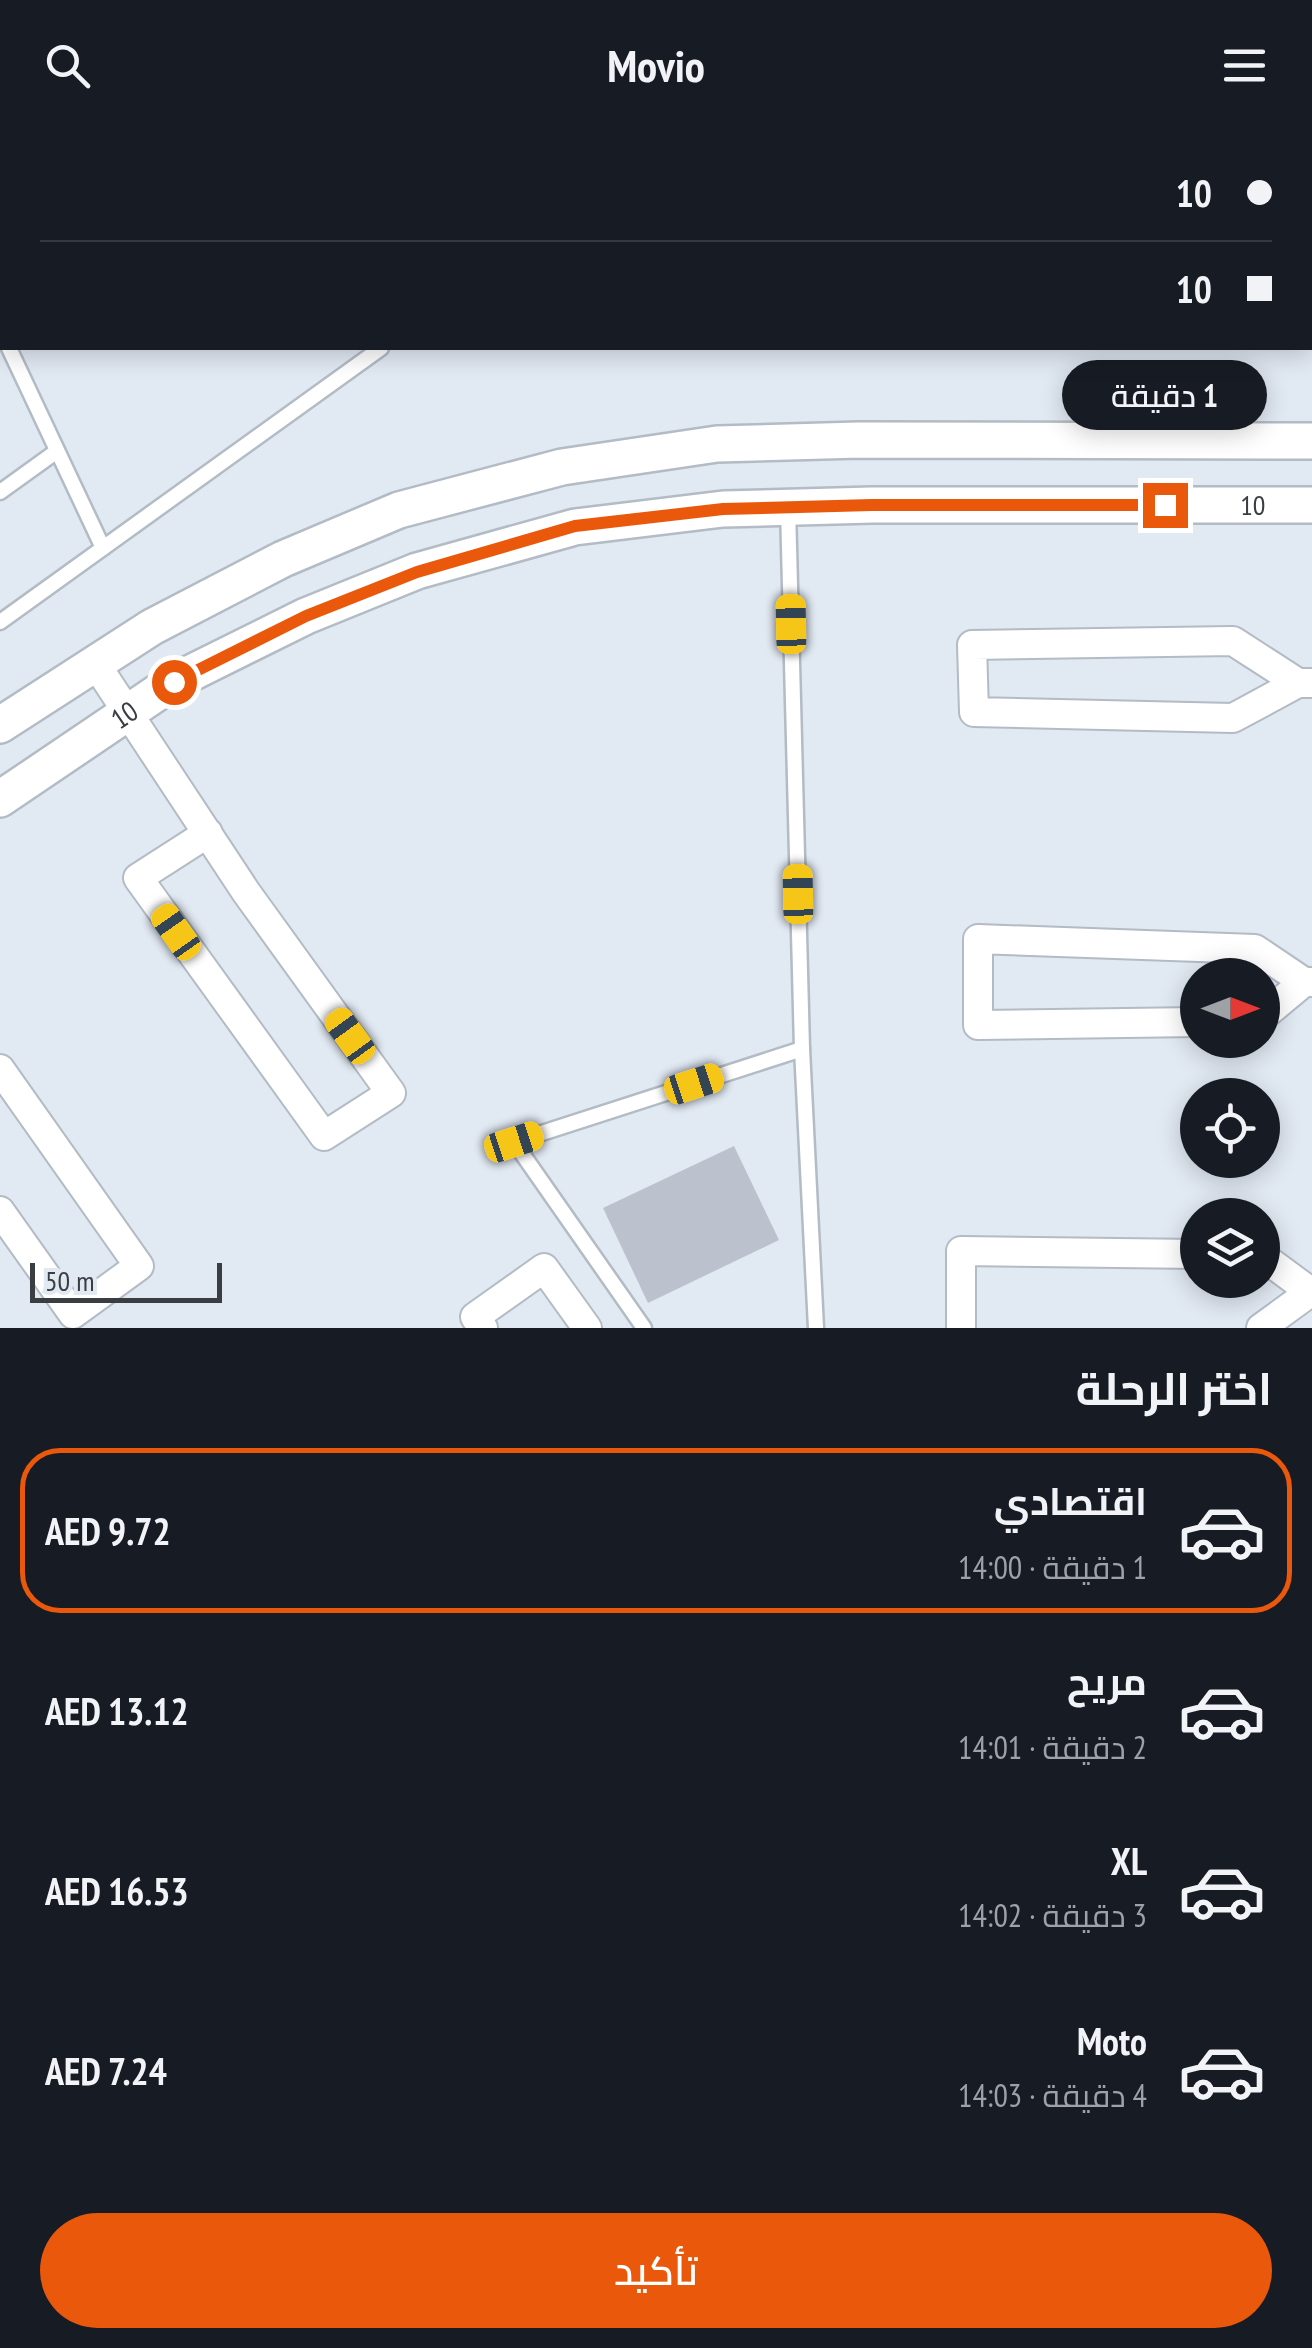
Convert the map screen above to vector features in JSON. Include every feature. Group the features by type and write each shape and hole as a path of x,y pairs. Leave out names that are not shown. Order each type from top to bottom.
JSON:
{"street":[{"path":"0,725 152,627 283,559 399,510 562,467 717,444 858,440 1312,441"},
{"name":"10","path":"0,799 174,682 306,616 417,572 575,526 723,509 1312,505"},
{"path":"1233,641 1305,683 1233,718 974,712 972,645 1233,641"},
{"path":"95,663 208,834 391,1093 324,1136 138,878 208,834"},
{"path":"1180,1022 978,1025 978,940 1254,949 1269,958"},
{"path":"1280,965 1308,982 1280,1003"},
{"path":"0,1069 139,1266 73,1314 0,1212"},
{"path":"962,1328 962,1251 1180,1254"},
{"path":"483,1328 475,1317 544,1268 588,1328"},
{"path":"1261,1328 1311,1293 1280,1270"}],"lane":[{"path":"10,350 103,548"},
{"path":"0,622 378,350"},
{"path":"0,492 57,450"},
{"path":"788,508 802,1049 816,1328"},
{"path":"644,1328 514,1142 802,1049"}],"building":[{"path":"734,1146 779,1240 648,1303 603,1208"}],"route":[{"path":"174,682 306,616 417,572 575,526 723,509 1165,505"}]}
